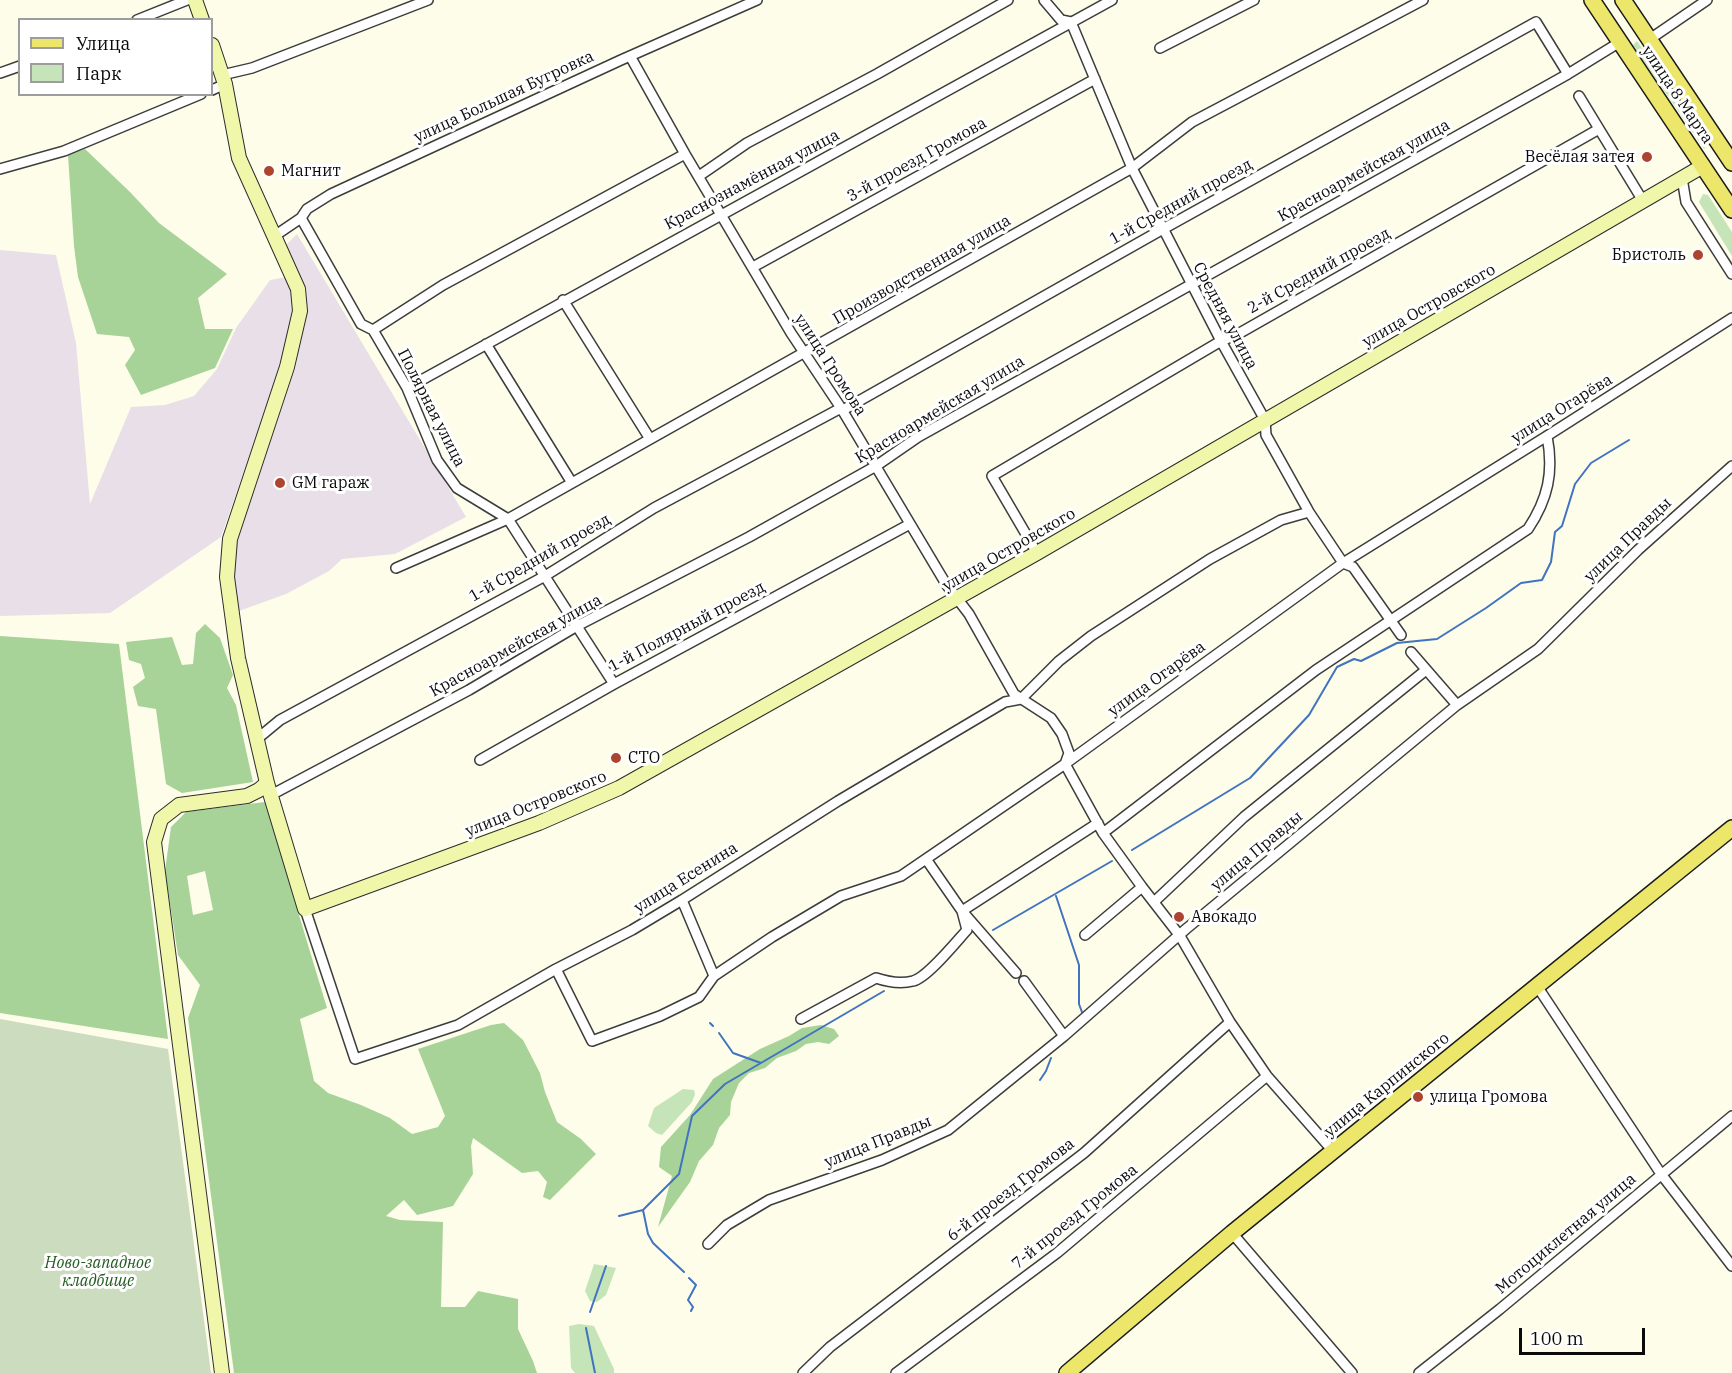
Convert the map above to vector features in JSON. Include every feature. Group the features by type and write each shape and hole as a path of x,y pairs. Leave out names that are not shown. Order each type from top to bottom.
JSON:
{"main road":[{"name":"улица 8 Марта","path":"1592,0 1732,210"},
{"name":"улица 8 Марта","path":"1623,0 1729,158"},
{"path":"1703,166 1729,158"},
{"name":"улица Карпинского","path":"1067,1373 1232,1233 1732,828"}],"street":[{"path":"220,83 252,68 428,0"},
{"name":"улица Большая Бугровка","path":"273,237 331,194 757,0"},
{"path":"699,176 747,143 877,74 1008,0"},
{"path":"1044,0 1061,20 1071,22"},
{"name":"Краснознамённая улица","path":"407,388 563,300 1112,0"},
{"path":"1160,48 1254,0"},
{"name":"Производственная улица","path":"396,568 508,519 1132,168 1192,122 1423,0"},
{"path":"1650,39 1707,0"},
{"path":"143,18 196,1 201,18"},
{"name":"Средняя улица","path":"1071,22 1132,168 1221,341 1265,420 1266,435 1309,512 1343,563 1353,567 1401,635"},
{"name":"1-й Средний проезд","path":"257,739 280,720 545,576 654,508 842,409 1536,22 1569,74"},
{"name":"Красноармейская улица","path":"269,789 469,690 577,626 730,547 876,466 918,437 1569,74 1620,42"},
{"path":"213,50 239,158 298,289 300,312 287,368 230,539 227,577 236,646 257,739 269,789 305,909"},
{"name":"улица Громова","path":"630,56 791,333 842,409 956,599 969,614 1014,694 1043,711 1057,726 1069,753 1065,764 1103,833 1180,936 1230,1022 1267,1076 1333,1151"},
{"path":"0,73 18,67"},
{"name":"3-й проезд Громова","path":"753,267 1095,79"},
{"path":"0,169 64,151 196,96"},
{"path":"1579,96 1643,201"},
{"name":"2-й Средний проезд","path":"1037,553 992,476 1221,341 1238,334 1599,129"},
{"path":"373,330 443,285 685,154"},
{"name":"улица Островского","path":"305,909 538,823 620,788 1037,553 1703,166"},
{"path":"1682,178 1686,202 1732,274"},
{"name":"Полярная улица","path":"301,218 361,324 373,330 407,388 437,460 457,488 508,519 614,684"},
{"path":"563,300 650,440"},
{"name":"улица Огарёва","path":"556,969 592,1041 660,1016 699,997 714,976 772,937 841,896 901,876 1065,764 1343,563 1732,318"},
{"path":"486,344 572,483"},
{"path":"1103,833 1316,670 1528,529 1545,498 1551,458 1547,436"},
{"name":"улица Правды","path":"708,1244 727,1225 769,1200 882,1160 948,1130 1064,1036 1180,936 1458,705 1538,649 1638,550 1732,466"},
{"path":"1020,699 1059,660 1091,636 1210,559 1281,520 1309,512"},
{"name":"1-й Полярный проезд","path":"480,760 614,684 910,524"},
{"path":"1411,652 1458,705"},
{"path":"1154,902 1244,817 1426,670"},
{"name":"улица Есенина","path":"305,909 355,1059 458,1025 556,969 632,930 857,789 1005,702 1020,699"},
{"path":"222,1373 154,842 160,819 179,805 247,796 259,790 269,789"},
{"path":"962,910 1098,823"},
{"path":"926,859 962,910 1016,973"},
{"path":"1085,935 1142,887"},
{"path":"682,900 714,976"},
{"path":"801,1018 876,978 890,982 915,981 930,970 967,930 962,910"},
{"path":"1024,981 1064,1036"},
{"path":"1537,986 1661,1174 1732,1266"},
{"name":"6-й проезд Громова","path":"803,1373 830,1347 1084,1153 1230,1022"},
{"name":"7-й проезд Громова","path":"896,1373 1057,1253 1267,1076"},
{"name":"Мотоциклетная улица","path":"1419,1373 1500,1309 1732,1116"},
{"path":"1232,1233 1352,1373"}],"shaded area":[{"path":"297,234 466,517 395,554 342,559 329,571 286,594 239,611 231,572 239,536 295,369 307,311 302,289 283,248"},
{"path":"0,250 56,255 76,343 90,504 131,407 165,405 194,396 217,369 236,328 270,280 286,277 293,289 298,310 281,366 221,537 110,613 0,616"}],"green space":[{"path":"1637,41 1709,145 1704,149 1633,45"},
{"path":"85,149 159,223 227,274 198,298 205,329 233,329 215,368 141,395 125,365 135,350 129,337 97,334 78,277 68,155"},
{"path":"1703,194 1708,195 1732,232 1732,256 1699,202"},
{"path":"205,624 220,638 233,675 227,688 236,705 253,782 182,793 166,784 156,709 138,706 133,687 145,678 141,664 129,660 126,642 172,637 182,665 193,664 196,633"},
{"path":"0,636 119,644 168,1039 0,1013"},
{"path":"265,802 327,1008 300,1019 314,1081 328,1093 390,1118 412,1134 438,1127 445,1116 418,1049 491,1025 504,1023 523,1040 540,1073 557,1122 581,1139 596,1154 550,1200 543,1197 547,1182 538,1171 522,1173 473,1138 471,1146 473,1174 453,1206 417,1215 404,1200 386,1216 400,1220 443,1222 441,1307 465,1307 478,1291 518,1299 518,1329 537,1373 234,1373 188,1018 200,985 178,955 165,871 171,827 186,812","holes":["205,871 213,910 193,915 187,876"]},
{"name":"Ново-западное кладбище","path":"0,1019 168,1049 211,1373 0,1373"},
{"path":"821,1025 834,1029 839,1036 829,1044 818,1042 806,1044 796,1051 777,1058 765,1068 749,1073 739,1083 731,1102 730,1115 719,1128 713,1145 699,1161 690,1182 658,1227 672,1176 659,1167 661,1147 690,1115 713,1079 760,1049 802,1028"},
{"path":"683,1089 694,1090 692,1102 662,1135 656,1133 648,1126 654,1108"},
{"path":"594,1264 616,1268 606,1295 597,1302 590,1301 585,1291"},
{"path":"579,1324 594,1326 614,1373 575,1373 571,1368 569,1326"}],"waterway":[{"path":"1132,850 1250,778 1309,715 1337,667 1354,659 1361,661 1397,643 1437,639 1521,583 1542,580 1551,562 1555,532 1562,526 1575,484 1591,463 1629,440"},
{"path":"993,930 1112,861"},
{"path":"1056,896 1079,965 1079,1004 1083,1015"},
{"path":"684,1272 653,1243 648,1234 643,1210 679,1174 692,1116 725,1084 884,991"},
{"path":"710,1023 713,1026"},
{"path":"719,1033 733,1053 761,1063"},
{"path":"1040,1080 1051,1058"},
{"path":"619,1216 643,1210"},
{"path":"590,1312 606,1266"},
{"path":"689,1278 696,1285 688,1300 693,1307 691,1311"},
{"path":"586,1328 595,1373"}],"place":[{"name":"Весёлая затея","path":"1647,157"},
{"name":"Магнит","path":"269,171"},
{"name":"Бристоль","path":"1698,255"},
{"name":"GM гараж","path":"280,483"},
{"name":"СТО","path":"616,758"},
{"name":"Авокадо","path":"1179,917"},
{"name":"улица Громова","path":"1418,1097"}]}
